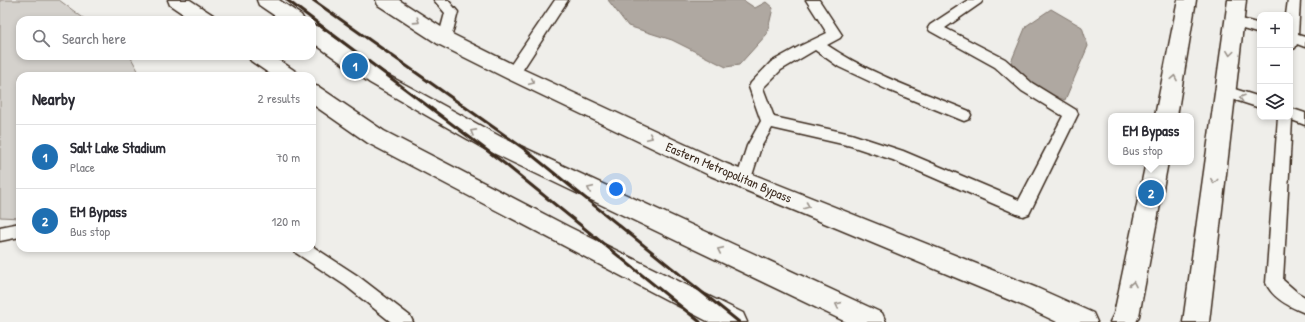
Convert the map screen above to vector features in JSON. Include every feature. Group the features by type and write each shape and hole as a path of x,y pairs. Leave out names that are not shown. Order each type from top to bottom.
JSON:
{"main road":[{"path":"177,0 200,16"},
{"path":"266,0 288,16"},
{"name":"Eastern Metropolitan Bypass","path":"384,0 445,39 513,73 720,170 1028,296 1084,322"},
{"path":"1167,113 1186,0"},
{"path":"1196,322 1237,0"},
{"path":"316,35 377,78 493,143 873,322"},
{"path":"264,60 282,72"},
{"path":"316,96 376,137 734,322"},
{"path":"1123,322 1126,316 1156,165"}],"lane":[{"path":"440,0 452,12 445,39"},
{"path":"513,73 562,0"},
{"path":"744,180 754,146 768,121 756,87 776,66 835,35 812,0"},
{"path":"768,121 851,140 898,155 1023,209 1071,114 1027,87 1000,63 935,28 977,0"},
{"path":"1293,23 1297,5"},
{"path":"1234,22 1257,28"},
{"path":"1293,38 1305,42"},
{"path":"816,44 844,63 893,86 964,116"},
{"path":"1225,91 1257,102"},
{"path":"1293,115 1305,119"},
{"path":"1285,120 1274,283 1292,299 1305,305"},
{"path":"0,234 16,231"},
{"path":"308,252 352,281 404,322"}],"shaded area":[{"path":"0,0 59,0 81,16 16,16 16,60 132,60 139,72 16,72 16,218 0,217"},
{"path":"608,0 743,0 755,8 766,2 773,8 767,34 739,65 726,67 672,40 628,26"},
{"path":"1051,9 1082,27 1088,46 1065,100 1038,90 1011,62 1026,26"}],"railway":[{"path":"287,0 308,16"},
{"path":"313,0 523,148 739,322"},
{"path":"316,22 505,164 700,322"}],"place":[{"name":"Salt Lake Stadium","path":"355,66"},
{"name":"EM Bypass","path":"1151,193"}]}
